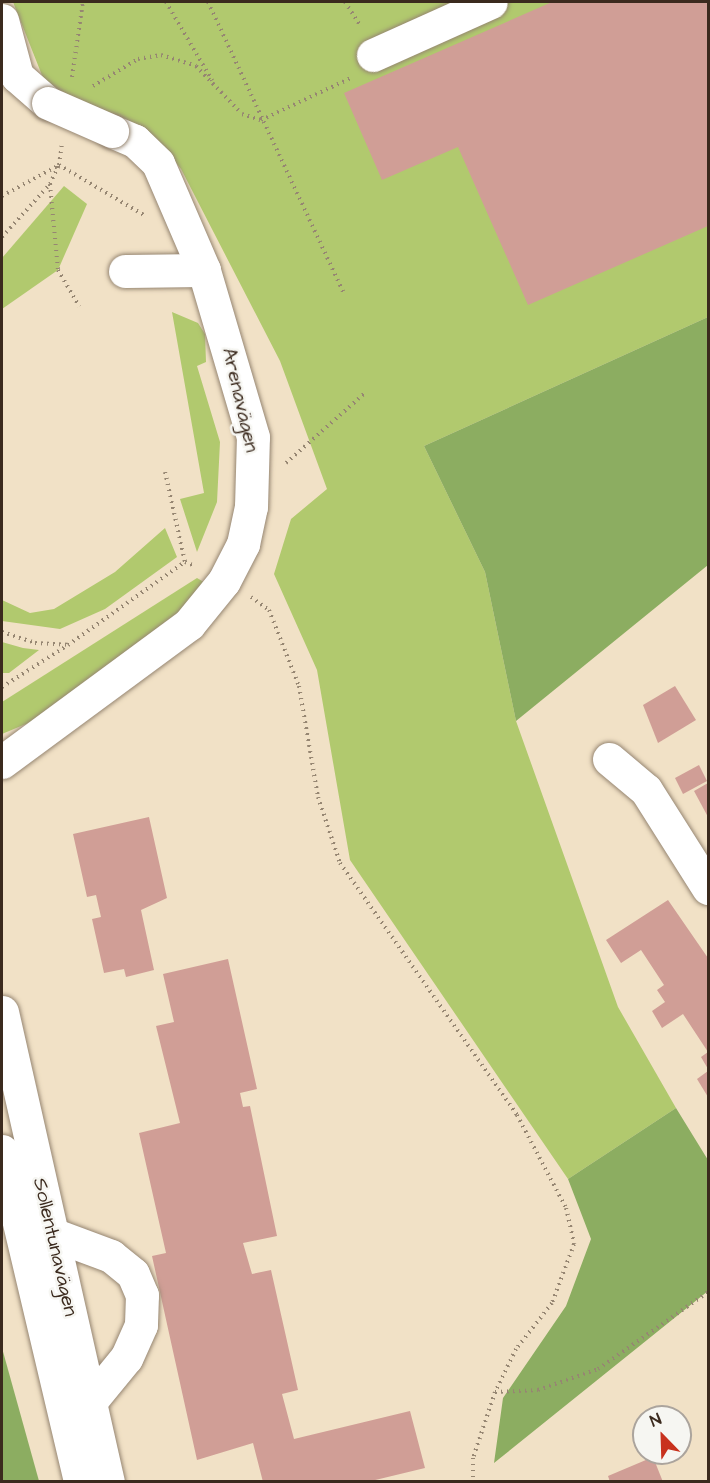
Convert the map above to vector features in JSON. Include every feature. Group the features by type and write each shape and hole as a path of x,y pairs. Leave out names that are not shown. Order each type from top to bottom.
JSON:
{"street":[{"path":"373,55 491,2"},
{"name":"Arenavägen","path":"2,20 17,76 48,103 135,141 158,164 204,270 242,392 256,475 243,544 224,581 189,624 2,762"},
{"path":"125,271 204,270"},
{"path":"609,759 646,790 708,888"},
{"name":"Sollentunavägen","path":"2,1012 108,1482"},
{"name":"Sollentunavägen","path":"2,1151 80,1482"},
{"path":"52,1234 111,1256 133,1274 142,1295 141,1325 126,1358 90,1402"}],"path":[{"path":"166,2 216,86"},
{"path":"208,2 250,84 261,120 344,292"},
{"path":"87,88 138,59 161,56 196,66 242,114 261,120 351,78"},
{"path":"2,237 50,184 58,165 155,220"},
{"path":"50,184 58,270 79,306"},
{"path":"285,464 366,392"},
{"path":"165,472 185,562"},
{"path":"185,562 224,581 269,610 299,686 318,797 340,863 517,1115 566,1208 574,1244 552,1304 516,1349 495,1392 473,1458 473,1482"},
{"path":"2,687 68,645 185,562"},
{"path":"2,632 35,643 68,645"},
{"path":"495,1392 538,1390 598,1369 708,1292"}],"green space":[{"path":"13,2 708,2 708,317 424,446 485,572 516,721 618,1007 676,1108 568,1179 350,860 317,670 274,574 291,519 327,489 280,361 181,169 157,139 49,93"},
{"path":"64,186 87,204 58,270 2,309 2,258"},
{"path":"172,312 198,323 205,334 206,362 197,366 220,442 217,502 197,552 180,499 204,493"},
{"path":"708,317 708,565 516,721 485,572 424,446"},
{"path":"165,528 177,557 105,609 60,629 2,621 2,600 30,613 54,609 115,572"},
{"path":"197,578 212,587 33,721 2,734 2,702"},
{"path":"2,642 39,650 9,673 2,673"},
{"path":"676,1108 708,1160 708,1291 494,1463 503,1398 566,1306 591,1239 568,1179"},
{"path":"2,1348 39,1481 2,1481"}],"building":[{"path":"552,2 708,2 708,226 528,305 458,147 382,180 344,93"},
{"path":"675,686 696,720 658,743 643,705"},
{"path":"699,765 707,781 683,794 675,778"},
{"path":"708,783 708,817 694,791"},
{"path":"149,817 167,898 141,910 154,970 126,977 124,969 104,973 92,919 101,917 96,895 87,897 73,834"},
{"path":"668,900 708,958 708,1052 683,1014 662,1028 652,1011 665,1002 657,990 664,985 641,950 621,963 606,940"},
{"path":"228,959 257,1089 240,1093 243,1107 250,1106 277,1236 243,1243 252,1274 271,1270 298,1390 282,1394 294,1439 410,1411 425,1468 367,1482 263,1482 253,1443 197,1460 152,1256 166,1253 139,1133 180,1123 156,1026 174,1022 163,974"},
{"path":"708,1052 708,1069 701,1057"},
{"path":"708,1071 708,1097 697,1079"},
{"path":"634,1465 656,1465 663,1482 610,1482 608,1476"}]}
